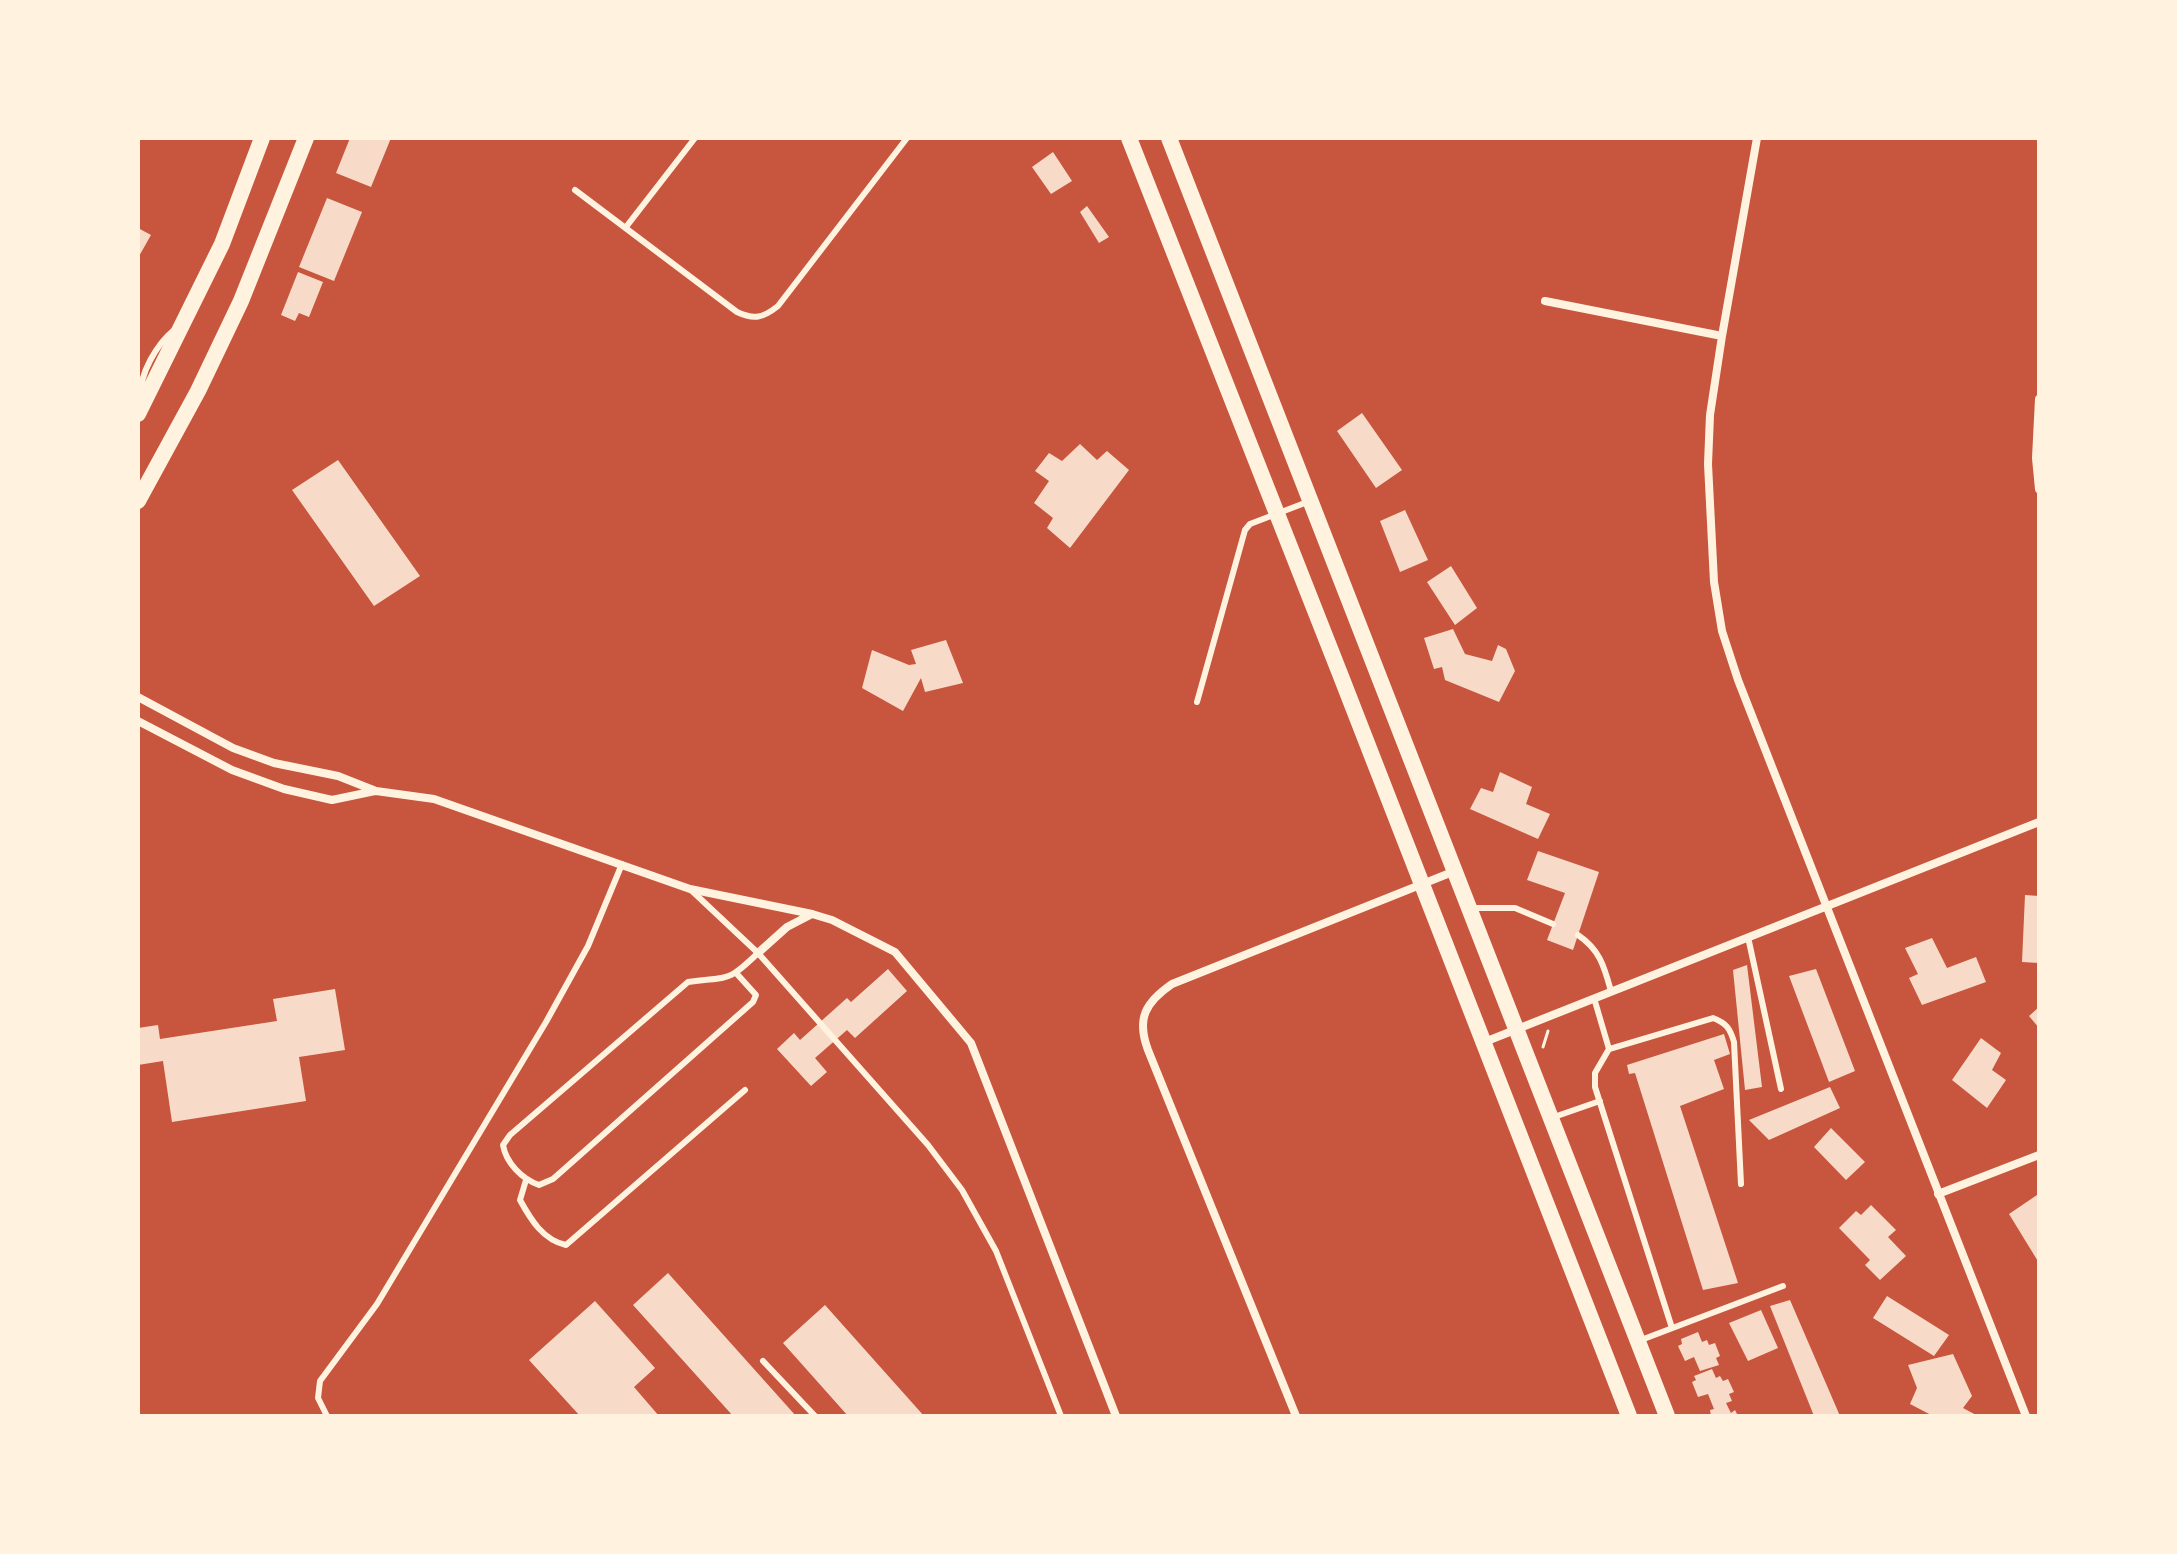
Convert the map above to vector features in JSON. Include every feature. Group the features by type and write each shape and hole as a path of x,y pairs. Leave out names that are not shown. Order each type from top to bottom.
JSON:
{"main road":[{"path":"140,411 222,244 262,138"},
{"path":"138,501 198,391 241,301 306,138"},
{"path":"1129,138 1629,1416"},
{"path":"1169,138 1667,1416"}],"street":[{"path":"1757,138 1710,415 1708,464 1714,582 1722,631 1738,680 2026,1416"},
{"path":"1545,301 1722,336"},
{"path":"2039,399 2036,458 2039,489"},
{"path":"138,697 233,748 274,763 338,776 376,791 434,799 690,889 832,920 895,952 971,1043 1116,1416"},
{"path":"138,721 232,770 284,789 332,800 376,791"},
{"path":"1482,1043 2039,822"},
{"path":"1296,1416 1148,1050 1144,1038 1145,1011 1154,996 1172,984 1455,871"},
{"path":"758,953 787,927 812,914"},
{"path":"1938,1194 2039,1155"}],"lane":[{"path":"626,227 695,138"},
{"path":"575,190 737,312 751,318 765,316 778,306 907,138"},
{"path":"1197,702 1242,537 1250,524 1310,501"},
{"path":"327,1416 318,1398 320,1381 377,1304 546,1022 588,946 622,864"},
{"path":"690,889 758,953 928,1145 962,1190 996,1251 1061,1416"},
{"path":"1469,908 1507,906 1553,924"},
{"path":"1578,935 1591,944 1603,961 1611,991"},
{"path":"1748,936 1781,1089"},
{"path":"737,974 756,995 753,1002 553,1179 539,1185 526,1180 505,1154 503,1145 510,1135 688,982 719,981 737,974 758,953"},
{"path":"1594,998 1609,1049"},
{"path":"1672,1328 1595,1087 1595,1073 1609,1049 1713,1018 1724,1022 1731,1030 1734,1042 1741,1184"},
{"path":"526,1180 520,1200 531,1220 555,1243 566,1245 745,1090"},
{"path":"1550,1119 1600,1101"},
{"path":"1637,1341 1783,1286"},
{"path":"763,1361 815,1416"}],"building":[{"path":"350,138 391,138 371,187 336,173"},
{"path":"1053,152 1072,181 1051,194 1032,167"},
{"path":"327,198 362,212 334,281 299,267"},
{"path":"1087,206 1109,237 1099,243 1080,212"},
{"path":"138,228 151,235 138,258"},
{"path":"298,272 323,282 309,317 299,313 295,321 281,315"},
{"path":"1362,413 1402,470 1376,488 1337,431"},
{"path":"1080,444 1097,460 1107,451 1129,470 1070,548 1047,528 1053,518 1034,503 1049,481 1035,471 1049,453 1062,461"},
{"path":"338,460 420,576 374,606 292,490"},
{"path":"1405,510 1428,560 1400,572 1380,521"},
{"path":"1451,566 1477,608 1455,625 1427,582"},
{"path":"1453,629 1465,654 1492,661 1498,645 1506,649 1515,671 1499,702 1445,680 1442,667 1434,669 1424,638"},
{"path":"946,640 963,683 925,692 921,678 903,711 862,688 872,650 909,665 916,664 911,650"},
{"path":"1500,772 1532,787 1526,804 1550,814 1538,839 1470,809 1481,788 1493,792"},
{"path":"1538,851 1599,872 1573,950 1547,940 1565,893 1527,880"},
{"path":"2025,895 2039,896 2039,963 2022,962"},
{"path":"1932,938 1947,968 1976,957 1986,982 1922,1005 1909,978 1918,974 1905,948"},
{"path":"1747,965 1762,1087 1745,1090 1733,970"},
{"path":"888,969 907,991 855,1038 847,1030 815,1058 827,1072 811,1086 777,1049 794,1033 800,1040 847,998 851,1002"},
{"path":"1816,969 1855,1071 1829,1082 1789,976"},
{"path":"335,989 345,1050 299,1057 306,1101 172,1122 163,1061 138,1065 138,1028 158,1025 160,1039 277,1021 273,999"},
{"path":"2039,1007 2039,1028 2029,1016"},
{"path":"1724,1034 1730,1054 1714,1060 1724,1089 1680,1106 1738,1283 1703,1290 1635,1073 1629,1074 1627,1065"},
{"path":"1981,1038 2001,1053 1992,1070 2006,1080 1987,1108 1952,1080"},
{"path":"1830,1087 1840,1108 1769,1140 1749,1120"},
{"path":"1831,1128 1865,1162 1846,1180 1814,1147"},
{"path":"2037,1195 2039,1198 2039,1263 2009,1214"},
{"path":"1871,1205 1896,1230 1888,1237 1906,1256 1880,1280 1865,1265 1870,1260 1839,1228 1856,1211 1861,1215"},
{"path":"668,1273 796,1416 733,1416 633,1305"},
{"path":"1887,1296 1949,1335 1934,1356 1873,1318"},
{"path":"1790,1300 1840,1416 1814,1416 1770,1306"},
{"path":"595,1301 655,1368 634,1387 659,1416 580,1416 529,1360"},
{"path":"825,1305 924,1416 848,1416 783,1343"},
{"path":"1761,1310 1778,1348 1748,1361 1729,1323"},
{"path":"1698,1332 1702,1342 1707,1340 1709,1345 1715,1343 1720,1356 1716,1358 1719,1365 1700,1371 1694,1357 1685,1361 1678,1346 1682,1344 1681,1339"},
{"path":"1953,1354 1972,1396 1963,1408 1978,1416 1933,1416 1910,1404 1917,1388 1908,1365"},
{"path":"1712,1369 1716,1378 1720,1376 1723,1381 1728,1379 1734,1392 1729,1394 1732,1401 1726,1403 1731,1413 1735,1410 1738,1416 1711,1416 1710,1410 1714,1409 1708,1394 1698,1397 1692,1382 1696,1380 1694,1376"}]}
